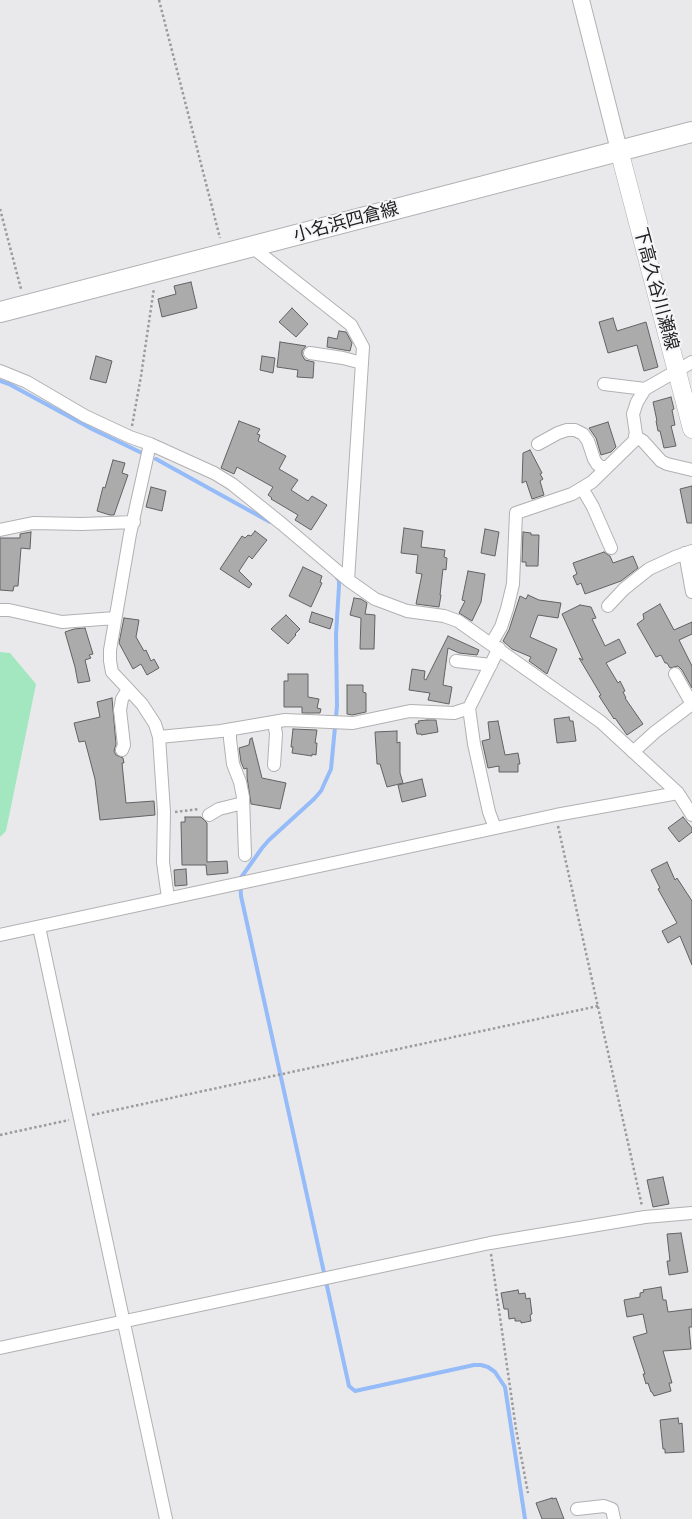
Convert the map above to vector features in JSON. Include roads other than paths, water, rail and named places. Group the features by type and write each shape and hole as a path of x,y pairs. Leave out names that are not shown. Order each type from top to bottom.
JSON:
{"main road":[{"name":"小名浜四倉線","path":"0,312 692,132"},
{"name":"下高久谷川瀬線","path":"619,150 685,366 692,429"}],"street":[{"path":"581,0 619,150"},
{"path":"252,247 351,325 363,346 348,580"},
{"path":"310,353 344,358 362,363"},
{"path":"495,828 489,812 478,763 469,708 491,665 507,609 513,584 516,513 572,494 592,482 634,441 633,414 637,402 645,389 685,366"},
{"path":"0,371 27,382 85,416 214,473 232,484 348,580 375,599 407,611 444,616 458,621 601,722 678,793 692,815"},
{"path":"604,384 645,389"},
{"path":"538,444 558,432 575,430 583,434 588,441 597,464 601,467 606,467"},
{"path":"635,436 643,441 667,464 692,470"},
{"path":"150,444 130,534 115,618 110,661 112,672 142,704 155,724 159,737 164,814 162,862 168,898"},
{"path":"582,488 593,507 611,548"},
{"path":"0,530 32,523 134,522"},
{"path":"608,606 624,589 649,569 688,552 692,592"},
{"path":"0,610 62,622 115,618"},
{"path":"456,661 491,665"},
{"path":"634,752 655,732 692,704 675,674"},
{"path":"122,750 124,745 114,711 128,688"},
{"path":"159,737 230,730 285,720 353,723 410,711 454,713 469,708"},
{"path":"274,722 276,734 274,766"},
{"path":"230,730 233,764 240,782 243,804 245,855"},
{"path":"0,935 556,815 678,793"},
{"path":"210,814 218,809 243,804"},
{"path":"39,927 166,1519"},
{"path":"0,1348 490,1243 645,1217 692,1213"},
{"path":"577,1509 604,1506 612,1509 614,1519"}],"waterway":[{"path":"0,381 142,453"},
{"path":"156,459 270,522"},
{"path":"337,578 339,580 336,635 337,706 331,769 321,791 269,840 240,879 241,896 349,1386 355,1391 474,1365 488,1367 495,1372 505,1387 525,1519"}]}
